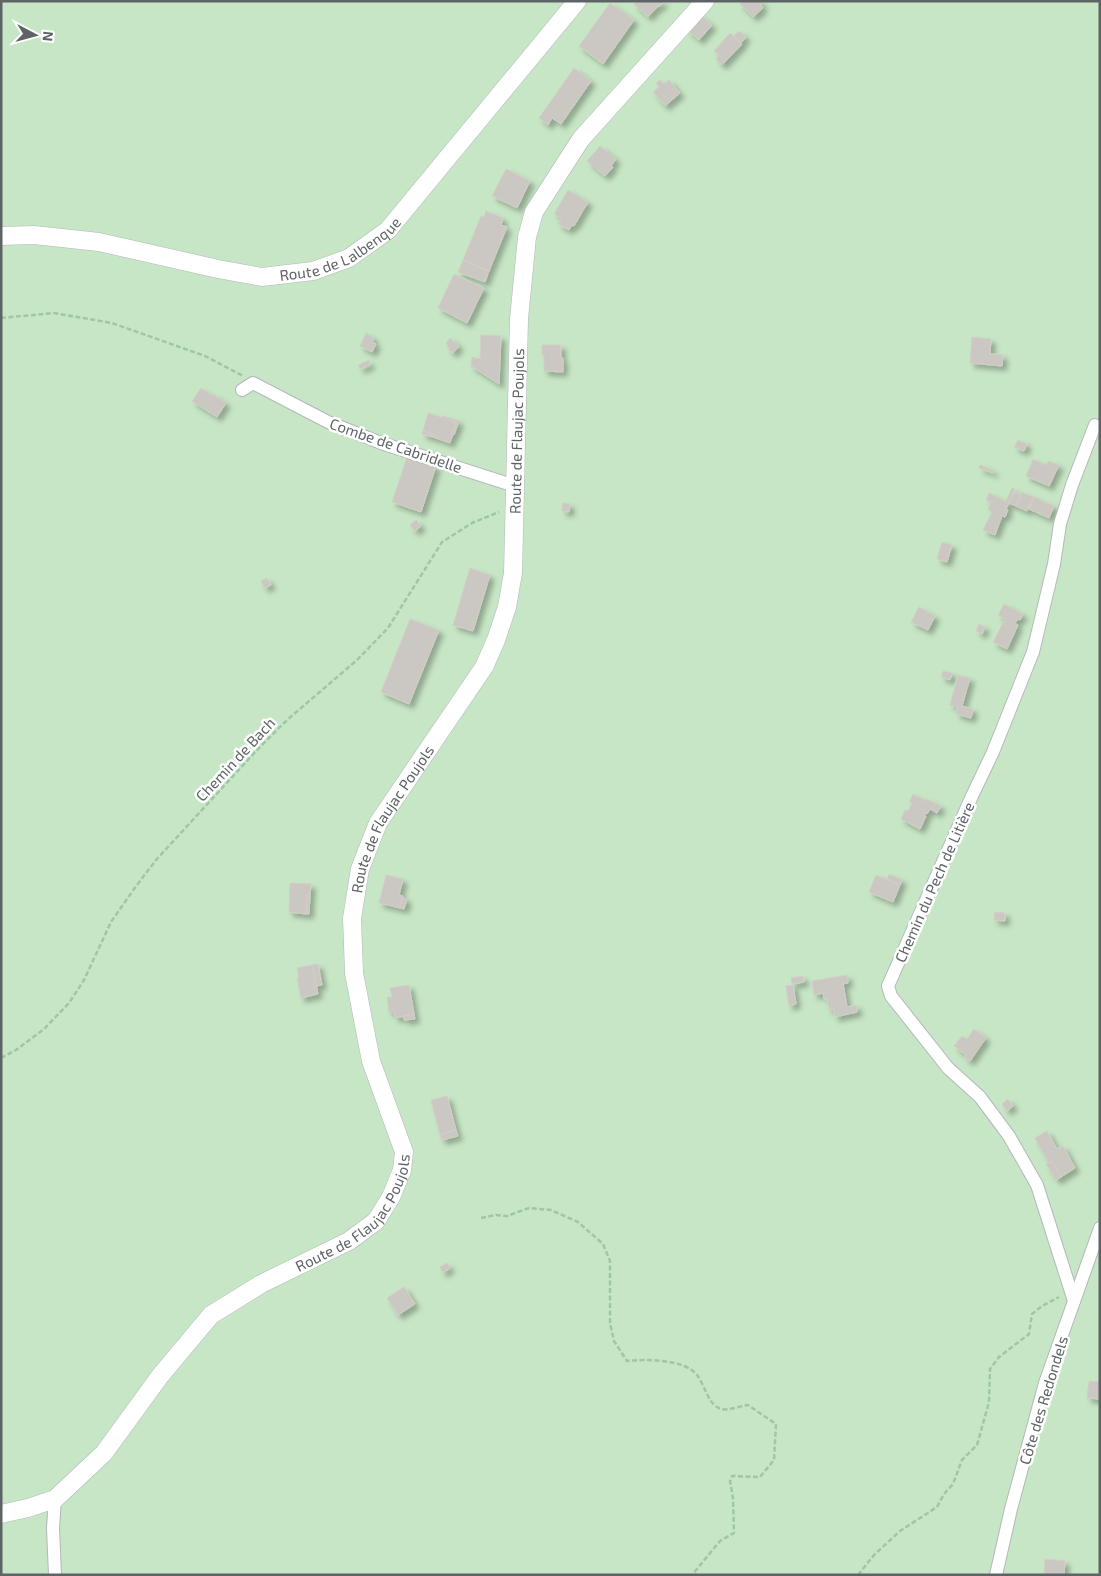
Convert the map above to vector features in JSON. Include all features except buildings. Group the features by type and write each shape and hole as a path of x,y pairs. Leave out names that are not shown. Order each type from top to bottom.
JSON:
{"street":[{"name":"Route de Lalbenque","path":"1,236 34,236 99,242 262,277 313,271 349,258 388,230 577,1"},
{"name":"Route de Flaujac Poujols","path":"1,1514 55,1499 104,1453 160,1376 210,1315 261,1284 349,1241 376,1221 391,1197 402,1170 404,1152 371,1062 354,973 352,918 360,869 378,823 484,667 496,640 507,607 513,573 519,319 527,237 534,212 581,139 705,1"},
{"name":"Combe de Cabridelle","path":"253,383 337,425 381,443 515,486"},
{"path":"242,390 253,383"},
{"name":"Chemin du Pech de Litière","path":"1073,1296 1037,1184 1009,1136 980,1097 948,1068 891,996 888,986 993,752 1033,652 1054,564 1060,524 1072,485 1095,425"},
{"name":"Côte des Redondels","path":"996,1575 1011,1509 1045,1383 1073,1296 1100,1228"},
{"path":"55,1499 53,1528 55,1575"}],"path":[{"path":"1,318 54,313 112,323 205,356 236,371 253,383"},
{"name":"Chemin de Bach","path":"1,1058 16,1050 44,1029 69,1002 84,980 111,922 156,860 287,720 357,660 388,628 442,542 472,523 514,506"},
{"path":"481,1218 496,1215 507,1216 529,1208 551,1210 578,1222 603,1244 610,1260 610,1323 614,1341 628,1361 644,1359 681,1364 697,1373 714,1405 722,1410 748,1405 776,1424 774,1460 760,1477 732,1476 730,1481 733,1498 734,1533 720,1541 692,1575"},
{"path":"858,1575 874,1555 900,1531 937,1507 952,1484 962,1460 977,1446 989,1402 990,1369 999,1357 1029,1334 1032,1314 1042,1306 1073,1296"}],"green space":[{"path":"1,1 1100,1 1100,1575 1,1575"}]}
